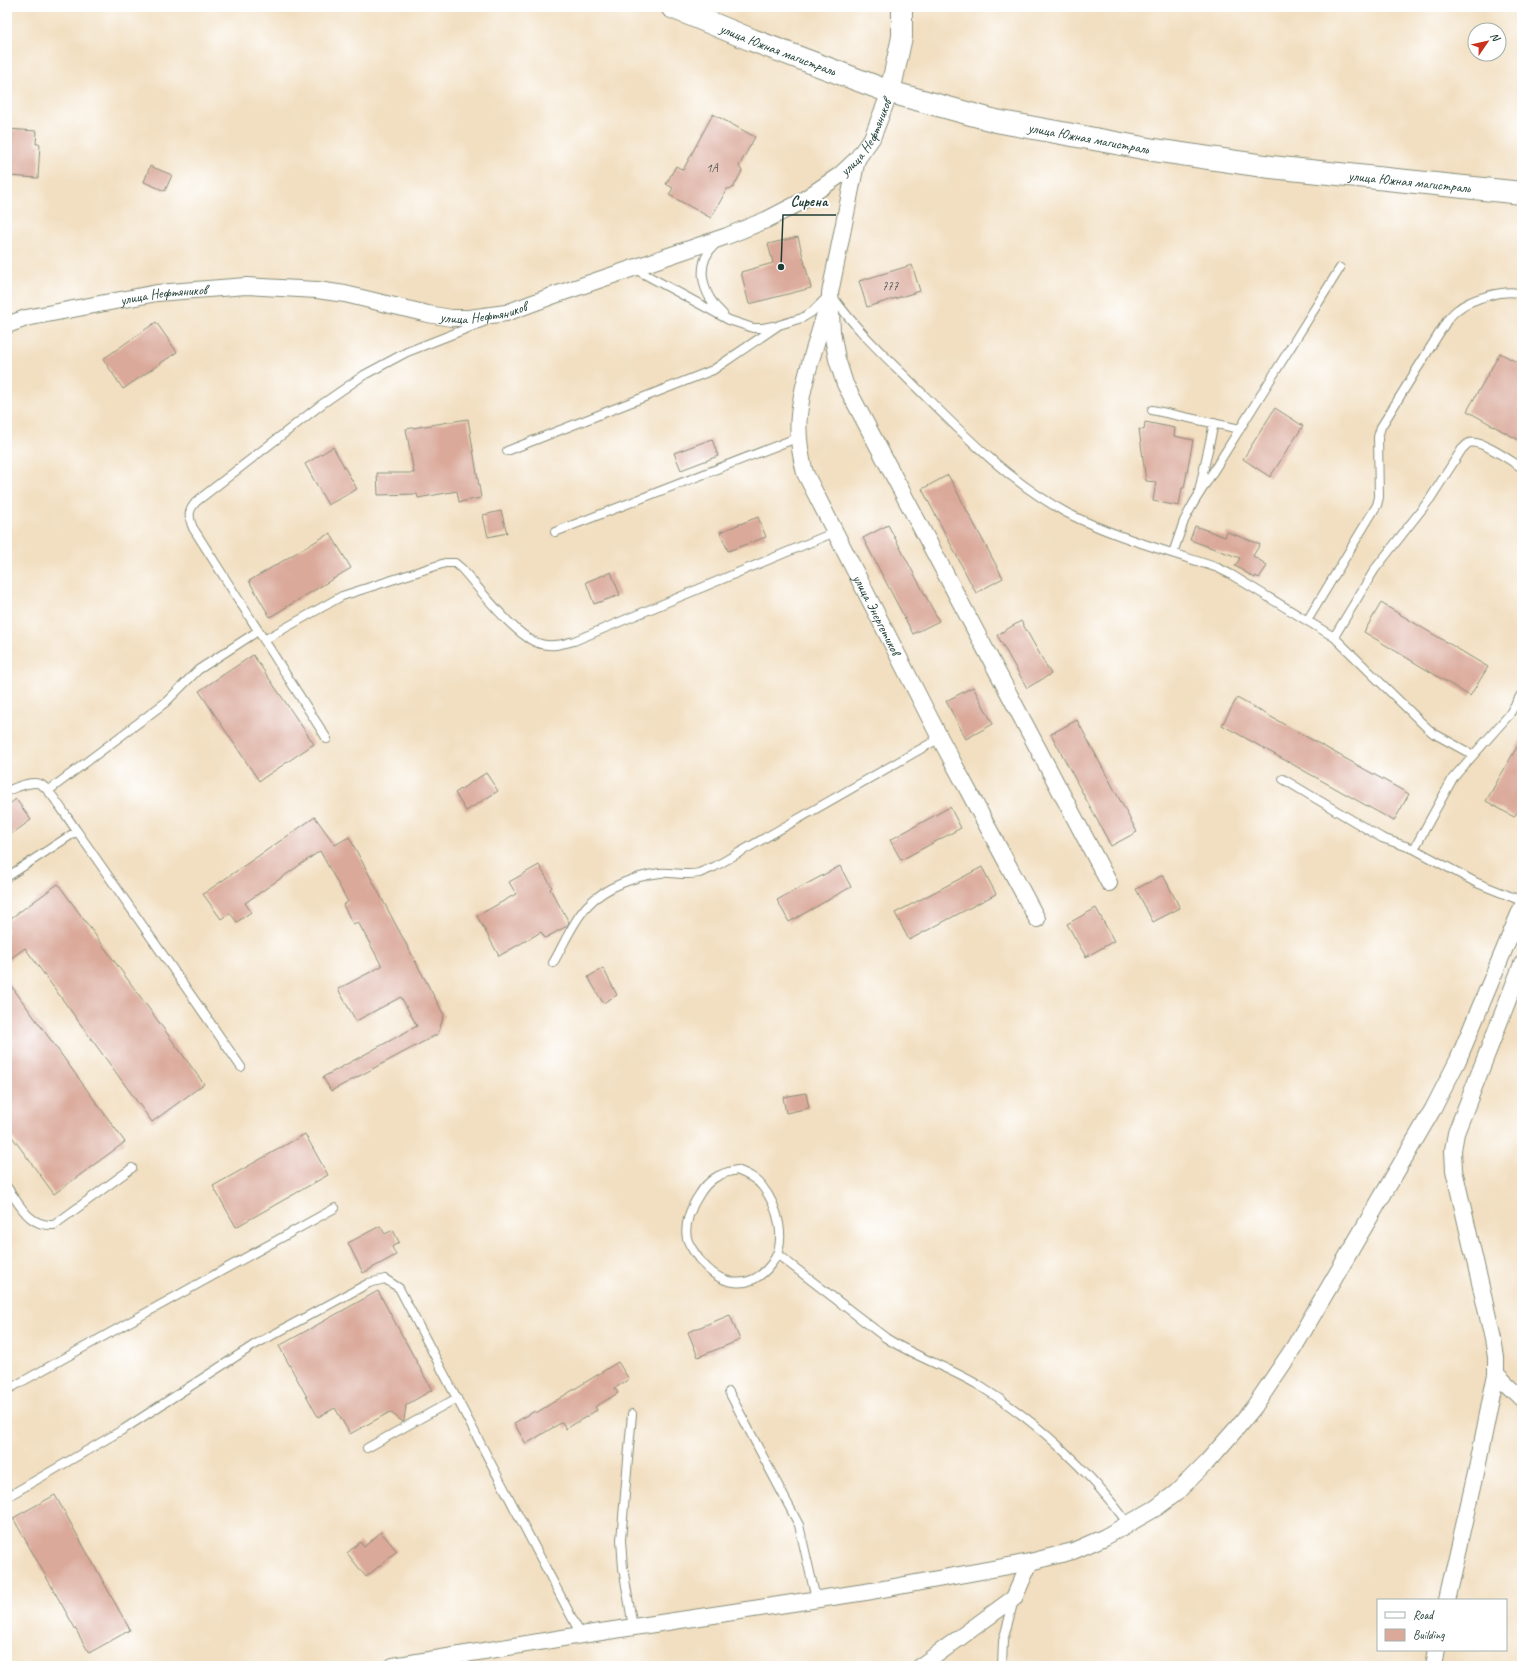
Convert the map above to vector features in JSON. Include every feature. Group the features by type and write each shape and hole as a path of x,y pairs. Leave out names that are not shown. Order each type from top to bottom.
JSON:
{"highway":[{"name":"улица Южная магистраль","path":"672,7 752,40 890,92 996,121 1154,150 1271,167 1522,193"}],"street":[{"path":"890,92 902,37 902,7"},
{"name":"улица Нефтяников","path":"7,325 26,318 157,293 246,286 316,290 344,294 450,318 469,318 506,313 727,236 766,220 799,203 840,175 857,159 872,138 890,92"},
{"path":"857,159 830,293 832,332 837,359 845,384 1109,883"},
{"name":"улица Энергетиков","path":"830,293 799,414 800,452 805,473 940,738 1037,919"},
{"path":"393,1666 581,1635 872,1591 1030,1562 1073,1551 1129,1525 1156,1508 1176,1493 1207,1462 1254,1407 1293,1349 1433,1109 1460,1054 1522,907"},
{"path":"1446,1599 1474,1480 1496,1374 1496,1357 1493,1339 1454,1170 1453,1150 1456,1133 1522,964"},
{"path":"1496,1374 1522,1399"},
{"path":"921,1666 1014,1598 1030,1562"},
{"path":"1433,1666 1436,1651"}],"lane":[{"path":"727,236 715,244 707,253 704,260 702,276 709,296 729,320"},
{"path":"634,268 729,320 753,328 779,325 802,318 822,304 830,293 849,320 859,331 959,430 1014,477 1050,503 1080,520 1099,528 1224,570 1334,637 1433,733 1473,755"},
{"path":"1173,553 1188,514 1198,496 1340,268"},
{"path":"1307,621 1377,505 1379,497 1378,437 1381,427 1448,319 1457,310 1476,300 1509,291 1522,294"},
{"path":"327,739 193,528 189,519 189,512 192,506 322,404 364,375 407,352 506,313"},
{"path":"507,451 713,370 779,325"},
{"path":"1152,410 1240,429"},
{"path":"1198,496 1214,423"},
{"path":"555,532 799,437"},
{"path":"1334,637 1374,570 1430,499 1462,450 1468,444 1476,443 1485,446 1522,468"},
{"path":"264,640 342,596 445,562 455,563 462,569 511,624 526,637 539,644 555,645 574,641 835,532"},
{"path":"48,791 166,702 198,670 258,631"},
{"path":"1414,849 1453,778 1493,735 1509,715 1522,693"},
{"path":"553,963 588,905 602,894 644,875 663,873 698,873 714,867 940,738"},
{"path":"1283,779 1382,838 1414,849 1477,883 1522,901"},
{"path":"7,792 32,783 39,783 48,791 241,1067"},
{"path":"7,877 76,831"},
{"path":"7,1187 27,1215 36,1223 45,1226 54,1225 132,1168"},
{"path":"737,1170 749,1175 762,1186 777,1214 780,1243 777,1254 765,1271 746,1283 725,1281 711,1273 703,1264 693,1251 687,1239 687,1226 690,1212 696,1200 704,1187 714,1177 726,1172 737,1170"},
{"path":"7,1390 335,1208"},
{"path":"777,1254 897,1346 976,1384 1008,1404 1046,1435 1077,1464 1110,1499 1129,1525"},
{"path":"7,1497 124,1429 254,1345 369,1282 385,1279 399,1288 581,1635"},
{"path":"729,1392 799,1525 816,1600"},
{"path":"367,1448 457,1398"},
{"path":"632,1414 622,1540 623,1568 634,1627"},
{"path":"1002,1666 1005,1635 1014,1598"}],"building":[{"path":"713,114 755,137 739,166 742,171 733,188 727,189 711,218 669,195 673,188 666,184 676,166 683,170"},
{"path":"7,129 37,131 36,144 40,144 38,178 7,176"},
{"path":"150,166 172,175 165,191 144,182"},
{"path":"798,237 811,288 749,304 741,272 773,263 768,244"},
{"path":"912,265 920,291 867,307 859,281"},
{"path":"156,322 177,352 123,389 103,359"},
{"path":"1500,353 1522,365 1522,442 1467,411"},
{"path":"1275,408 1303,426 1270,477 1243,459"},
{"path":"468,419 481,498 459,502 457,491 418,498 417,494 378,495 377,473 414,473 406,429"},
{"path":"1145,422 1175,428 1174,436 1193,440 1179,506 1153,501 1156,482 1146,481 1139,429 1144,430"},
{"path":"712,439 718,456 681,470 674,453"},
{"path":"333,447 357,489 328,505 305,464"},
{"path":"948,475 1003,578 976,593 922,489"},
{"path":"501,511 507,533 488,537 483,515"},
{"path":"758,517 766,537 728,551 720,532"},
{"path":"888,525 939,621 913,634 863,538"},
{"path":"1195,526 1225,537 1227,532 1260,544 1253,556 1267,566 1259,578 1256,576 1255,578 1235,566 1240,558 1190,540"},
{"path":"330,533 351,568 270,617 249,581"},
{"path":"611,572 620,595 594,604 586,582"},
{"path":"1381,603 1488,667 1470,696 1364,632"},
{"path":"1021,621 1051,674 1027,688 997,635"},
{"path":"253,655 314,744 259,781 199,691"},
{"path":"973,687 993,724 966,739 946,701"},
{"path":"1237,698 1409,794 1394,821 1222,725"},
{"path":"1077,720 1137,832 1111,846 1051,734"},
{"path":"1522,738 1522,804 1514,817 1486,801"},
{"path":"486,773 498,791 466,811 455,793"},
{"path":"16,799 31,820 7,837 7,806"},
{"path":"950,807 961,828 901,860 890,840"},
{"path":"315,817 335,845 349,837 444,1015 438,1034 331,1091 323,1077 417,1026 401,997 356,1021 338,989 382,966 358,922 353,924 343,905 348,902 320,851 245,903 251,912 237,922 230,913 221,919 203,894"},
{"path":"539,865 552,887 550,889 569,922 567,926 545,938 541,932 499,956 477,916 516,894 509,882"},
{"path":"840,866 851,887 789,922 777,900"},
{"path":"982,867 996,894 909,940 895,913"},
{"path":"1163,875 1180,908 1153,922 1136,889"},
{"path":"58,884 204,1084 152,1122 25,948 7,961 7,921"},
{"path":"1096,908 1114,941 1086,957 1067,924"},
{"path":"603,968 617,995 603,1003 588,977"},
{"path":"7,980 125,1142 54,1194 7,1130"},
{"path":"806,1093 809,1108 786,1113 783,1097"},
{"path":"305,1134 328,1175 236,1227 213,1186"},
{"path":"380,1226 385,1234 393,1230 399,1242 392,1247 396,1255 363,1273 348,1243"},
{"path":"378,1291 432,1390 406,1405 403,1422 390,1412 350,1434 335,1408 318,1417 279,1346"},
{"path":"730,1315 740,1340 698,1357 688,1332"},
{"path":"618,1362 629,1379 615,1388 618,1393 595,1407 597,1410 566,1429 562,1422 526,1444 514,1423 535,1411 536,1413"},
{"path":"55,1495 130,1630 89,1653 13,1518"},
{"path":"381,1532 397,1551 366,1577 347,1553 360,1542 364,1547"}],"place":[{"name":"Сирена","path":"781,267"}]}
